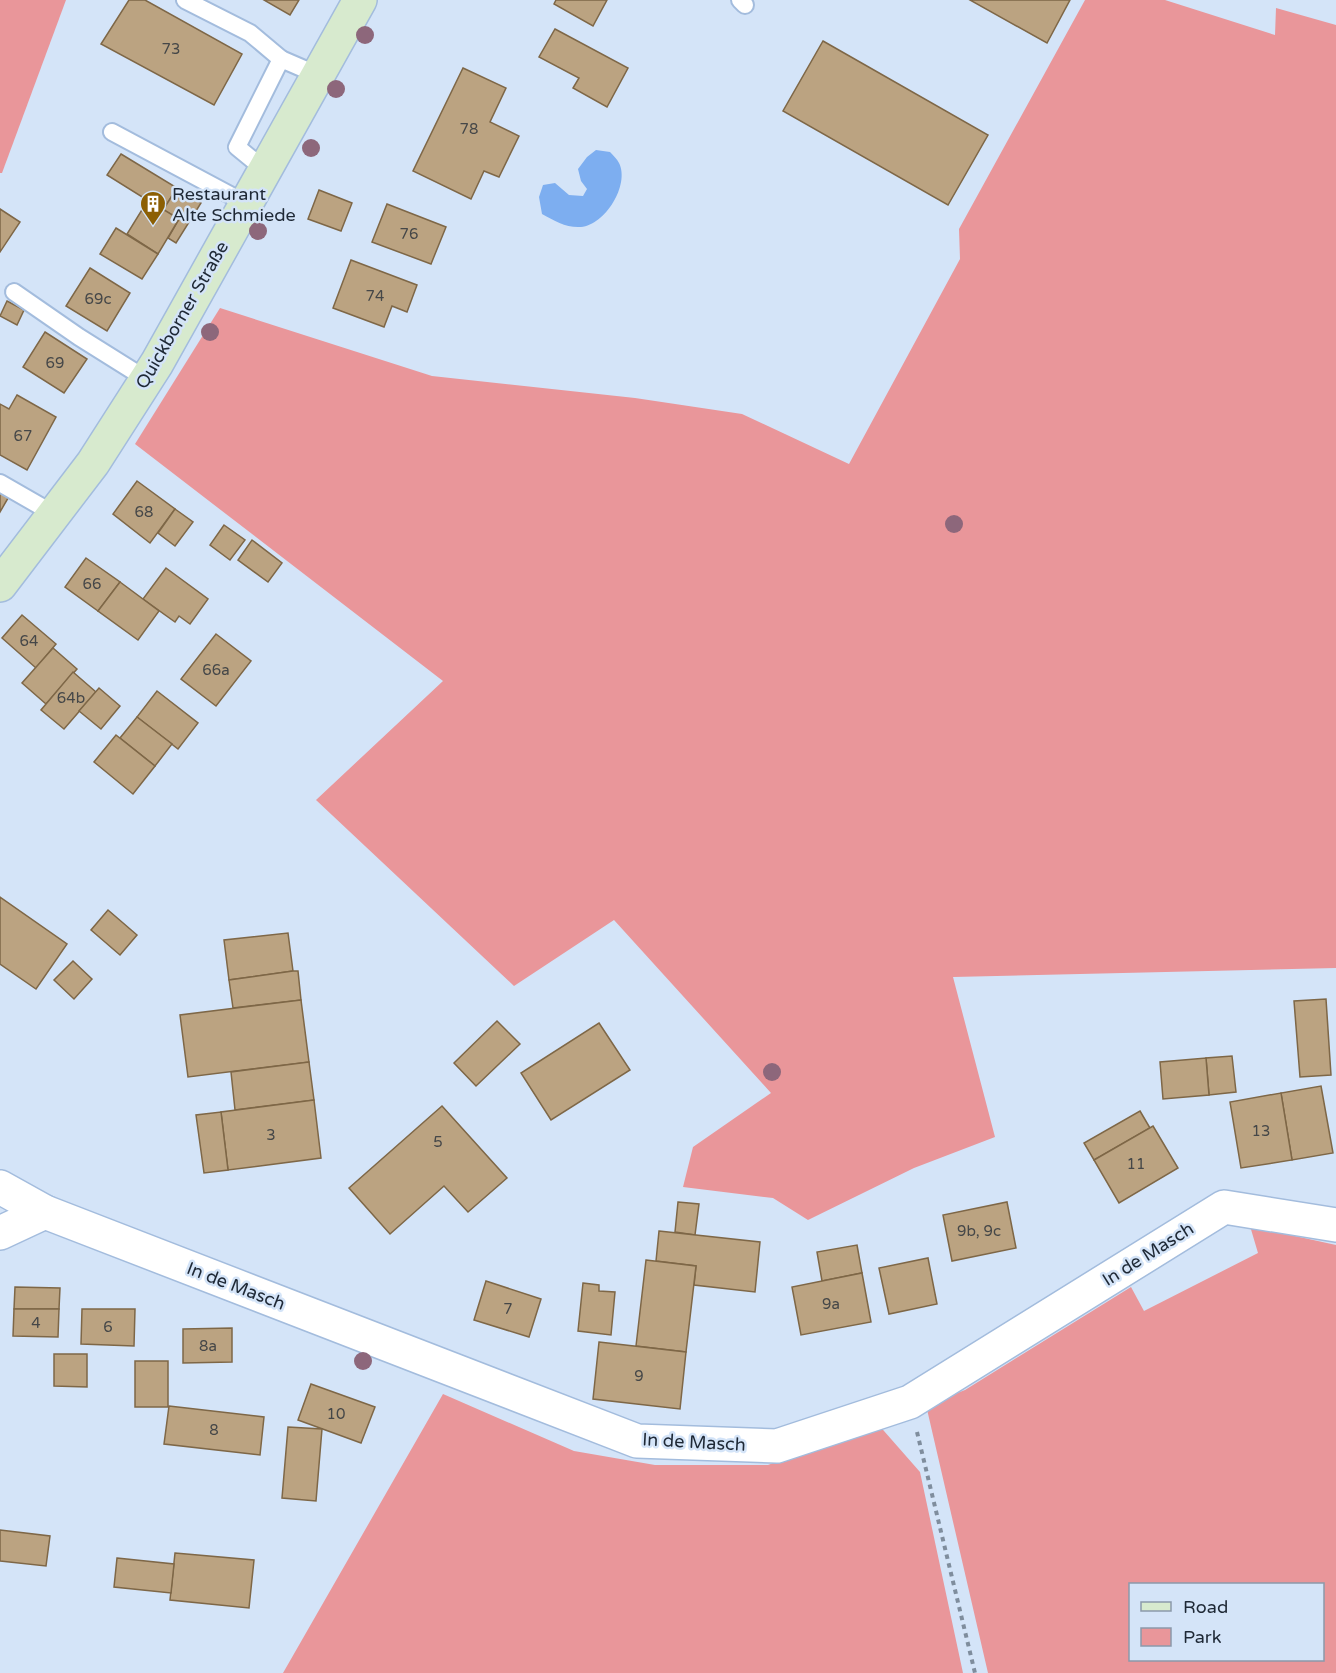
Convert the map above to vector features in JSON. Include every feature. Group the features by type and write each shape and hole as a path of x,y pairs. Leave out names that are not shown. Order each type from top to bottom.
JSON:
{"main road":[{"name":"Quickborner Straße","path":"0,585 93,463 146,379 247,204 360,0"}],"street":[{"name":"In de Masch","path":"0,1187 45,1212 637,1441 777,1446 910,1402 1224,1207 1336,1225"},
{"path":"0,1233 45,1212"}],"lane":[{"path":"185,0 250,33 281,59 318,75"},
{"path":"265,170 237,147 281,59"},
{"path":"112,132 247,204"},
{"path":"14,292 79,337 146,379"},
{"path":"0,483 54,514"}],"path":[{"path":"910,1402 975,1673"}],"green space":[{"path":"0,0 66,0 2,173 0,173"},
{"path":"1085,0 1165,0 1275,35 1276,8 1336,25 1336,968 953,977 995,1137 914,1168 808,1220 773,1198 683,1187 693,1147 771,1093 614,920 514,986 316,800 443,681 135,444 220,308 432,376 635,398 742,414 849,464 960,259 959,229"},
{"path":"1250,1226 1336,1245 1336,1673 988,1673 926,1405 965,1390 1131,1287 1144,1311 1258,1253"},
{"path":"443,1394 574,1451 655,1465 768,1465 877,1423 920,1472 963,1673 283,1673"}],"water":[{"path":"596,150 610,152 622,172 618,192 606,212 590,225 581,227 565,225 542,214 539,197 543,185 555,183 569,195 583,196 587,189 581,181 578,169"}],"building":[{"path":"129,0 145,0 242,54 214,105 101,44"},
{"path":"264,0 299,0 290,15"},
{"path":"556,0 607,0 593,26 554,4"},
{"path":"970,0 1070,0 1047,43"},
{"path":"555,29 628,68 607,107 573,88 579,78 539,57"},
{"path":"823,41 988,135 948,205 783,111"},
{"path":"463,68 506,88 490,122 519,136 499,177 484,171 471,199 413,171"},
{"path":"121,154 177,188 163,210 107,175"},
{"path":"177,188 201,203 176,243 168,238 179,219 163,210"},
{"path":"319,190 352,203 341,231 308,219"},
{"name":"Restaurant Alte Schmiede","path":"148,200 179,219 158,254 127,234"},
{"path":"387,204 446,227 431,264 372,242"},
{"path":"0,209 20,222 0,252"},
{"path":"116,228 158,254 142,279 100,254"},
{"path":"351,260 417,285 407,312 392,306 384,327 333,308"},
{"path":"90,268 130,293 107,331 66,306"},
{"path":"7,301 24,310 17,325 0,316"},
{"path":"45,332 87,359 64,393 23,367"},
{"path":"17,395 56,417 27,470 0,455 0,404 9,409"},
{"path":"137,481 175,509 150,543 113,514"},
{"path":"0,487 11,493 0,512"},
{"path":"175,509 193,522 175,546 158,533"},
{"path":"224,525 245,540 230,560 210,545"},
{"path":"252,540 282,563 268,582 238,560"},
{"path":"86,558 120,582 98,611 65,587"},
{"path":"166,568 208,599 190,624 179,616 175,622 143,599"},
{"path":"120,582 159,611 138,640 98,611"},
{"path":"22,615 56,644 36,668 2,638"},
{"path":"216,634 251,661 216,706 181,679"},
{"path":"53,648 77,669 46,704 22,683"},
{"path":"73,672 96,692 64,729 41,710"},
{"path":"99,688 120,706 101,729 79,711"},
{"path":"157,691 198,723 178,749 137,717"},
{"path":"137,717 172,744 155,766 120,738"},
{"path":"116,735 155,766 133,794 94,762"},
{"path":"0,897 67,944 36,989 0,964"},
{"path":"108,910 137,935 120,955 91,930"},
{"path":"288,933 293,971 229,980 224,940"},
{"path":"73,961 92,979 74,999 54,980"},
{"path":"298,971 301,1000 233,1008 229,980"},
{"path":"1326,999 1331,1075 1300,1077 1294,1001"},
{"path":"301,1000 309,1062 188,1077 180,1015"},
{"path":"497,1021 520,1044 476,1086 454,1063"},
{"path":"599,1023 630,1070 551,1120 521,1073"},
{"path":"1232,1056 1236,1092 1209,1095 1206,1058"},
{"path":"1206,1058 1209,1095 1163,1099 1160,1062"},
{"path":"309,1062 314,1100 235,1110 231,1072"},
{"path":"1321,1086 1333,1153 1292,1160 1281,1093"},
{"path":"1281,1093 1292,1160 1241,1168 1230,1102"},
{"path":"314,1100 321,1158 228,1170 221,1112"},
{"path":"442,1106 507,1178 468,1212 444,1186 390,1234 349,1188"},
{"path":"1140,1111 1150,1128 1094,1160 1084,1143"},
{"path":"221,1112 228,1170 204,1173 196,1115"},
{"path":"1153,1126 1178,1168 1119,1203 1094,1160"},
{"path":"678,1202 699,1204 695,1235 675,1232"},
{"path":"1007,1202 1016,1248 952,1261 943,1215"},
{"path":"659,1231 760,1242 755,1292 694,1285 696,1266 656,1261"},
{"path":"857,1245 862,1273 822,1281 817,1252"},
{"path":"928,1258 937,1304 889,1314 879,1268"},
{"path":"646,1260 696,1266 686,1352 636,1346"},
{"path":"862,1273 871,1322 801,1335 792,1287"},
{"path":"486,1281 541,1299 529,1337 474,1320"},
{"path":"583,1283 599,1285 599,1291 615,1292 611,1335 578,1331"},
{"path":"15,1287 60,1288 59,1309 14,1309"},
{"path":"14,1309 59,1309 58,1337 13,1336"},
{"path":"82,1309 135,1309 134,1346 81,1344"},
{"path":"232,1328 232,1362 183,1363 183,1329"},
{"path":"599,1342 686,1352 680,1409 593,1399"},
{"path":"54,1354 87,1354 87,1387 54,1386"},
{"path":"135,1361 168,1361 168,1407 135,1407"},
{"path":"311,1384 375,1407 361,1443 298,1420"},
{"path":"169,1406 264,1417 260,1455 164,1444"},
{"path":"288,1427 322,1429 316,1501 282,1498"},
{"path":"0,1530 50,1536 46,1566 0,1561"},
{"path":"175,1553 254,1560 249,1608 170,1600"},
{"path":"117,1558 174,1564 171,1593 114,1587"}],"place":[{"name":"Restaurant Alte Schmiede","path":"153,227"}]}
